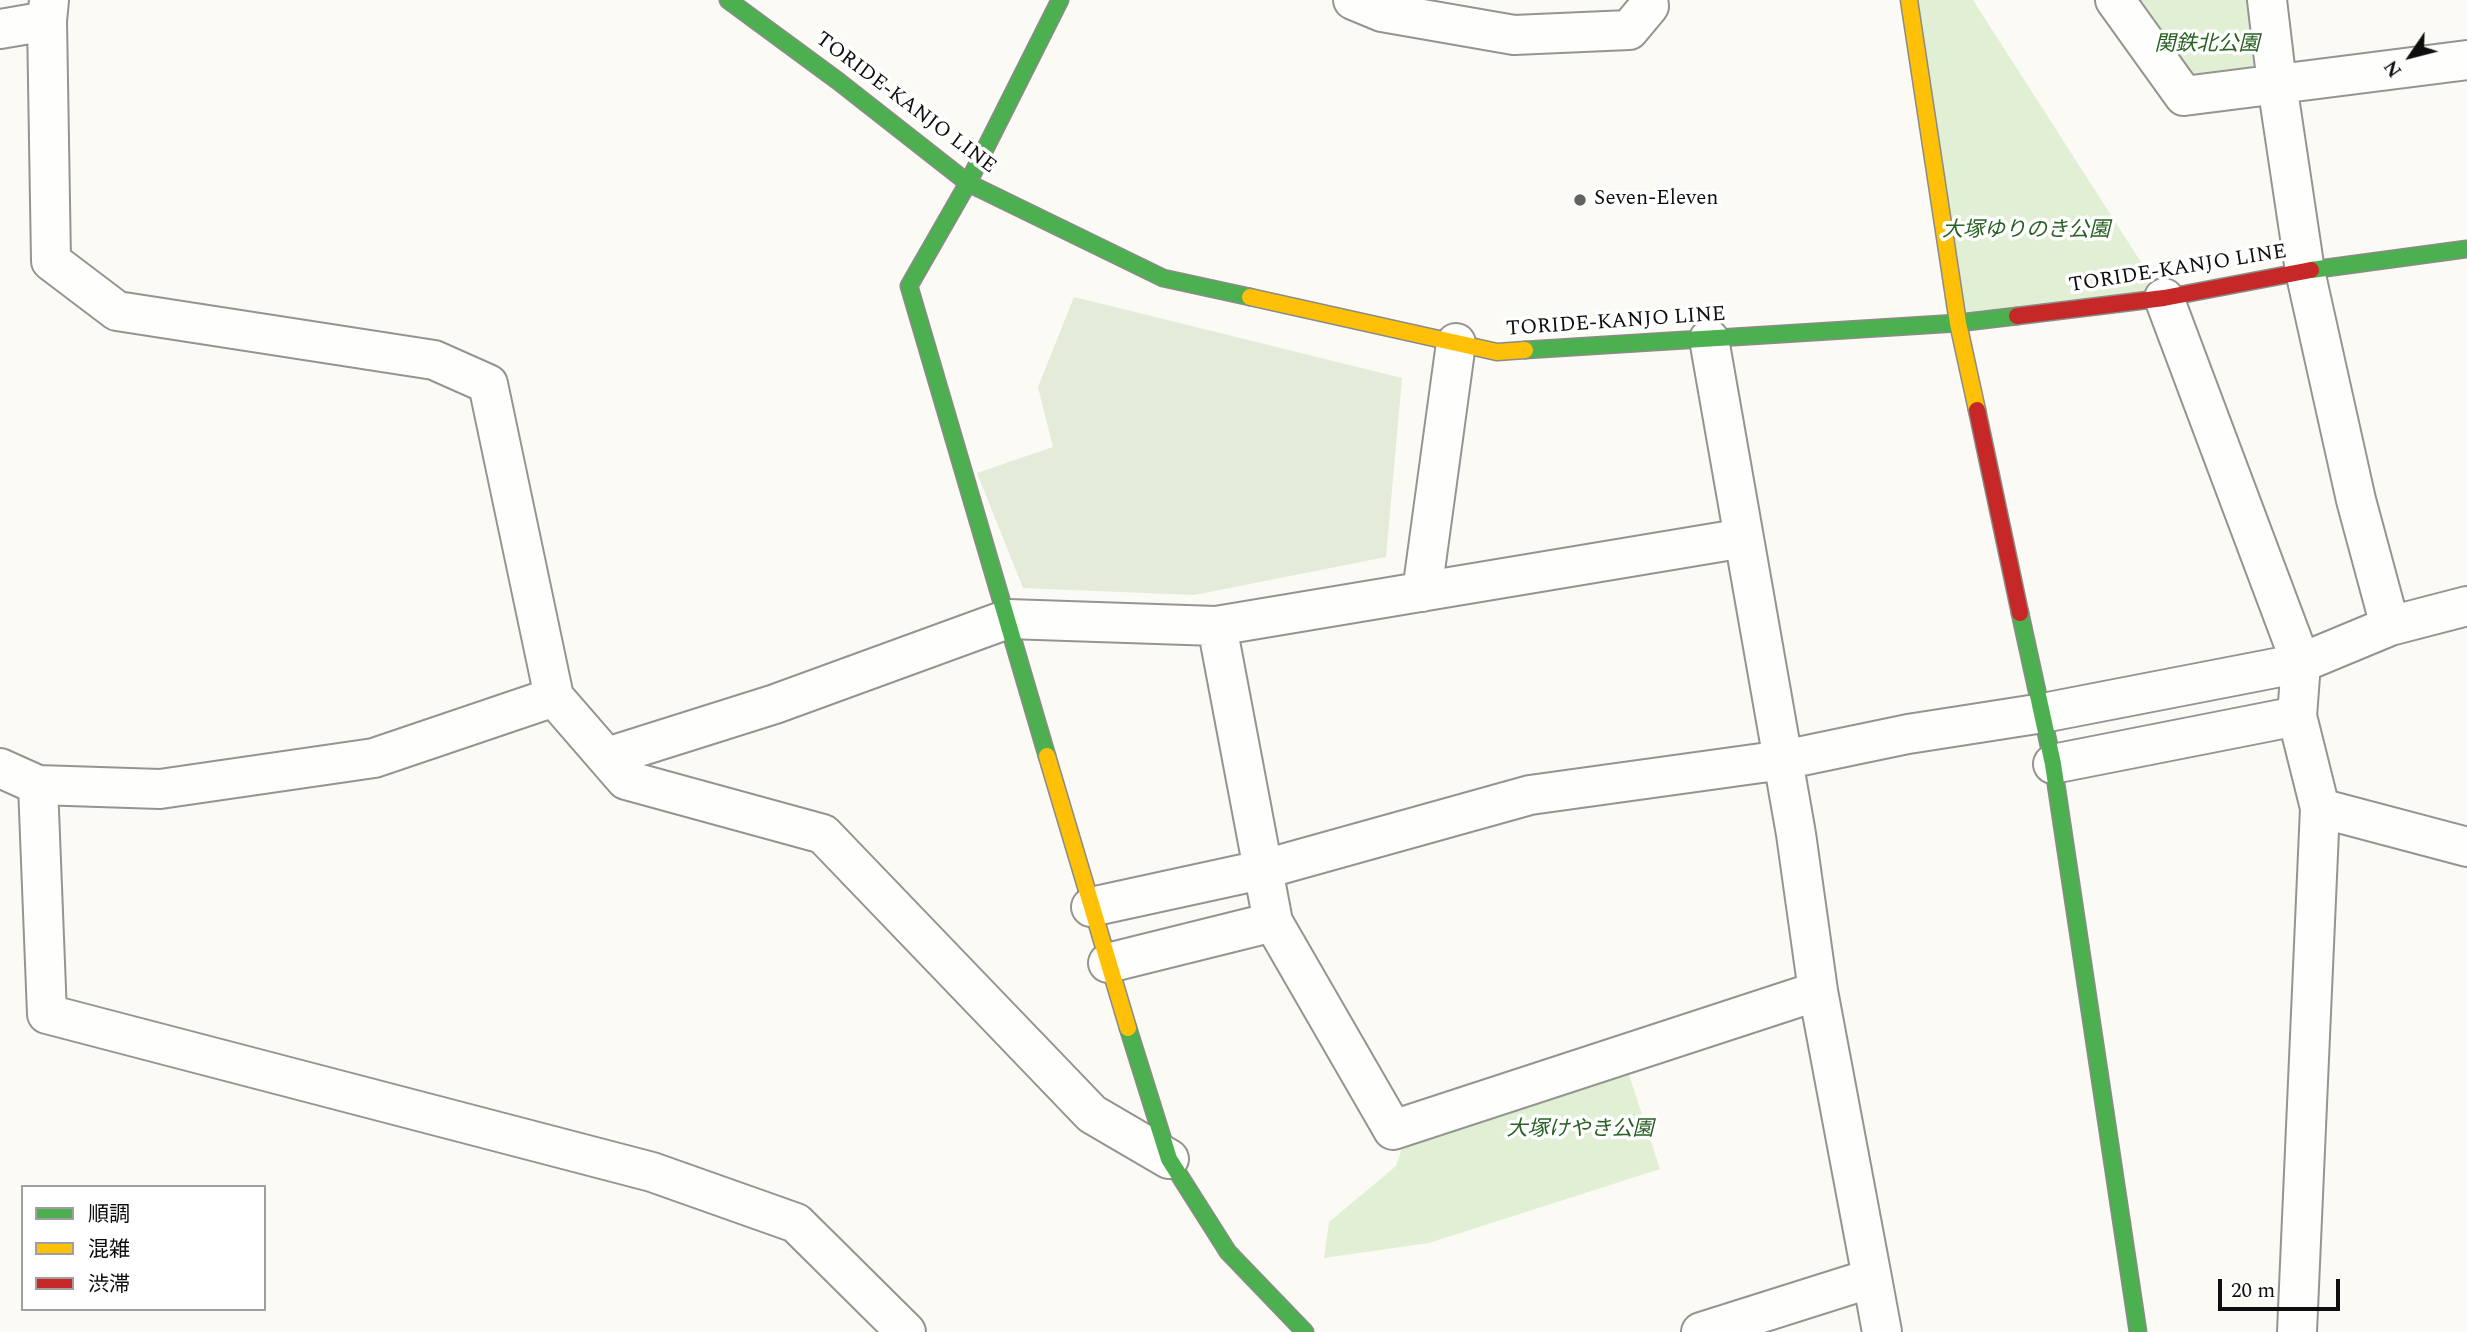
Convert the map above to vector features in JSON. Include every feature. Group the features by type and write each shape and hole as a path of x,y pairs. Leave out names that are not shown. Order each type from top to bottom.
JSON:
{"street":[{"name":"TORIDE-KANJO LINE","path":"728,0 838,81 968,183 1163,278 1497,352 1958,323 2164,298 2305,271 2467,249"},
{"path":"1060,0 968,183 909,286 1091,907 1168,1158 1228,1252 1305,1332"},
{"path":"1353,0 1382,12 1514,35 1629,30 1649,6 1648,0"},
{"path":"1909,0 1958,323 2053,764 2138,1332"},
{"path":"2115,0 2184,96 2467,60"},
{"path":"2267,0 2305,271 2356,500 2390,626"},
{"path":"0,29 48,10 51,261 117,311 434,360 488,384 554,697 626,779 823,834 1092,1114 1168,1158"},
{"path":"2164,298 2301,663 2297,716 2320,808 2297,1332"},
{"path":"1709,339 1783,761 1818,991 1882,1332"},
{"path":"1422,592 1456,343"},
{"path":"607,757 775,704 1008,619 1217,626 1744,538"},
{"path":"1091,907 1261,870 1530,795 1783,761 1908,734 2043,713 2301,663 2390,626 2467,606"},
{"path":"1217,626 1261,870 1273,922 1393,1129 1818,991"},
{"path":"0,768 38,785 160,789 374,758 554,697"},
{"path":"2053,764 2297,716"},
{"path":"38,785 47,1014 652,1172 796,1223 905,1332"},
{"path":"2320,808 2467,847"},
{"path":"1108,963 1273,922"},
{"path":"1701,1332 1872,1278"}],"green space":[{"name":"大塚ゆりのき公園","path":"1909,0 1973,0 2164,298 1958,323"},
{"name":"関鉄北公園","path":"2115,0 2267,0 2277,84 2184,96"},
{"path":"1074,297 1402,378 1386,557 1194,595 1023,588 977,473 1053,447 1038,387"},
{"name":"大塚けやき公園","path":"1622,1054 1660,1169 1429,1243 1324,1258 1329,1222 1396,1166 1411,1122"}],"traffic: fast":[{"path":"728,0 838,81 968,183 1163,278 1250,297"},
{"path":"1047,756 909,286 968,183 1060,0"},
{"path":"2311,270 2467,249"},
{"path":"1525,350 1958,323 2017,316"},
{"path":"2020,613 2053,764 2138,1332"},
{"path":"1128,1028 1169,1159 1228,1252 1305,1332"}],"traffic: slow":[{"path":"1909,0 1958,323 1977,410"},
{"path":"1250,297 1497,352 1525,350"},
{"path":"1047,756 1128,1028"}],"traffic: jam":[{"path":"2017,316 2164,298 2311,270"},
{"path":"1977,410 2020,613"}],"place":[{"name":"Seven-Eleven","path":"1580,200"}]}
